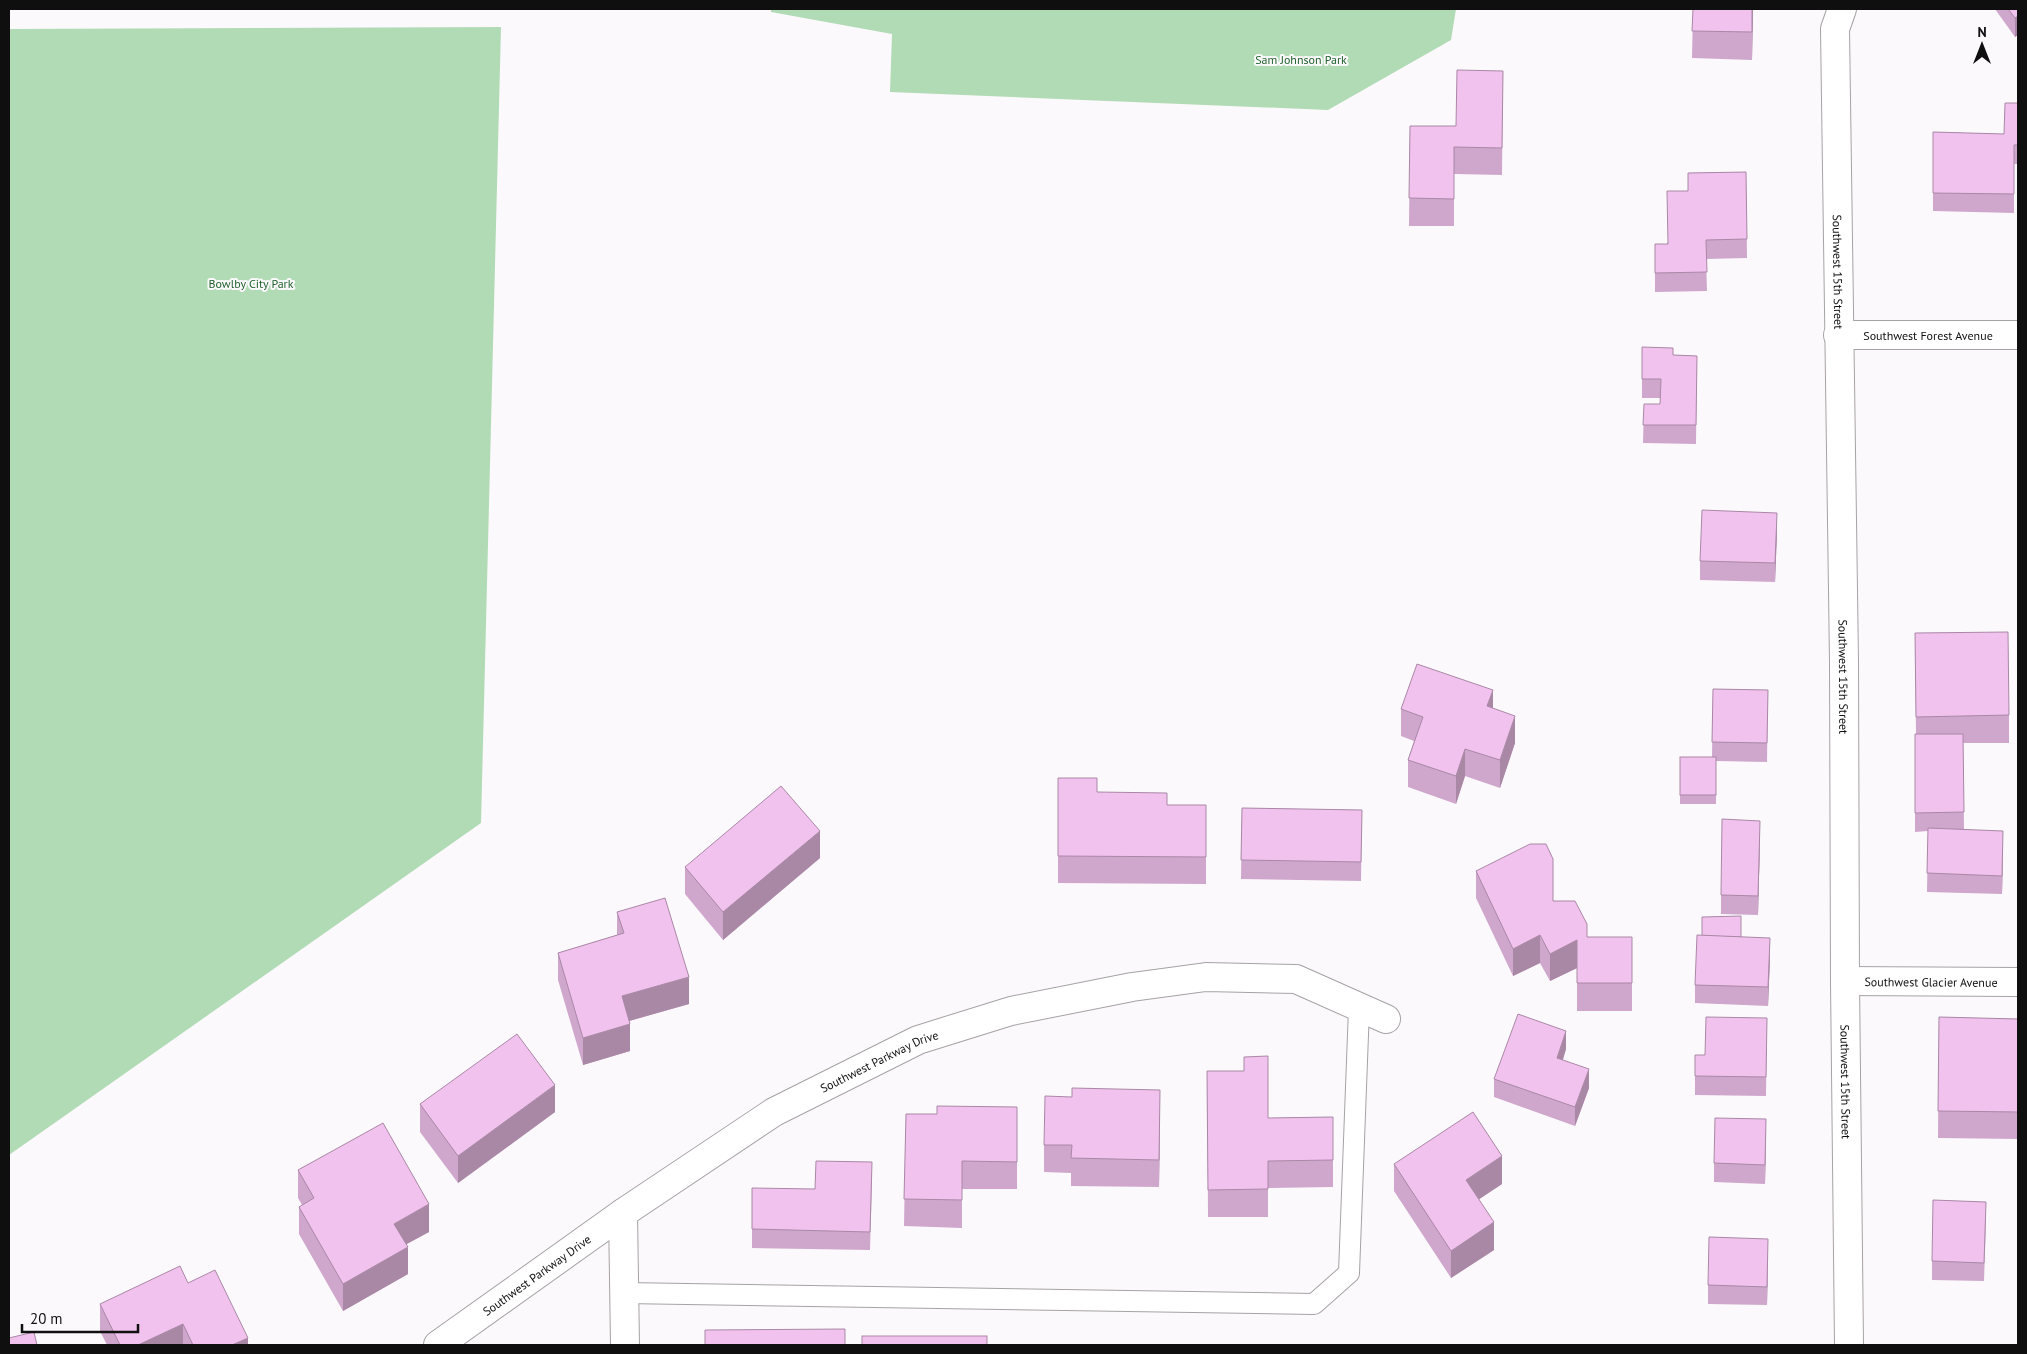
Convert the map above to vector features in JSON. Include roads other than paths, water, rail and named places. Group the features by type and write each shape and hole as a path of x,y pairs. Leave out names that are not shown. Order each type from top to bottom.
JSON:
{"street":[{"name":"Southwest 15th Street","path":"1842,9 1835,29 1844,660 1844,981 1849,1345"},
{"name":"Southwest Forest Avenue","path":"1838,335 2018,335"},
{"name":"Southwest Parkway Drive","path":"438,1345 622,1213 774,1112 918,1040 1011,1010 1132,987 1206,977 1296,979 1386,1019"},
{"name":"Southwest Glacier Avenue","path":"1844,981 2018,982"},
{"path":"622,1213 624,1345"}],"lane":[{"path":"624,1293 1314,1304 1349,1273 1359,1008"}],"park label":[{"name":"Sam Johnson Park","path":"1301,59"},
{"name":"Bowlby City Park","path":"251,283"}]}
